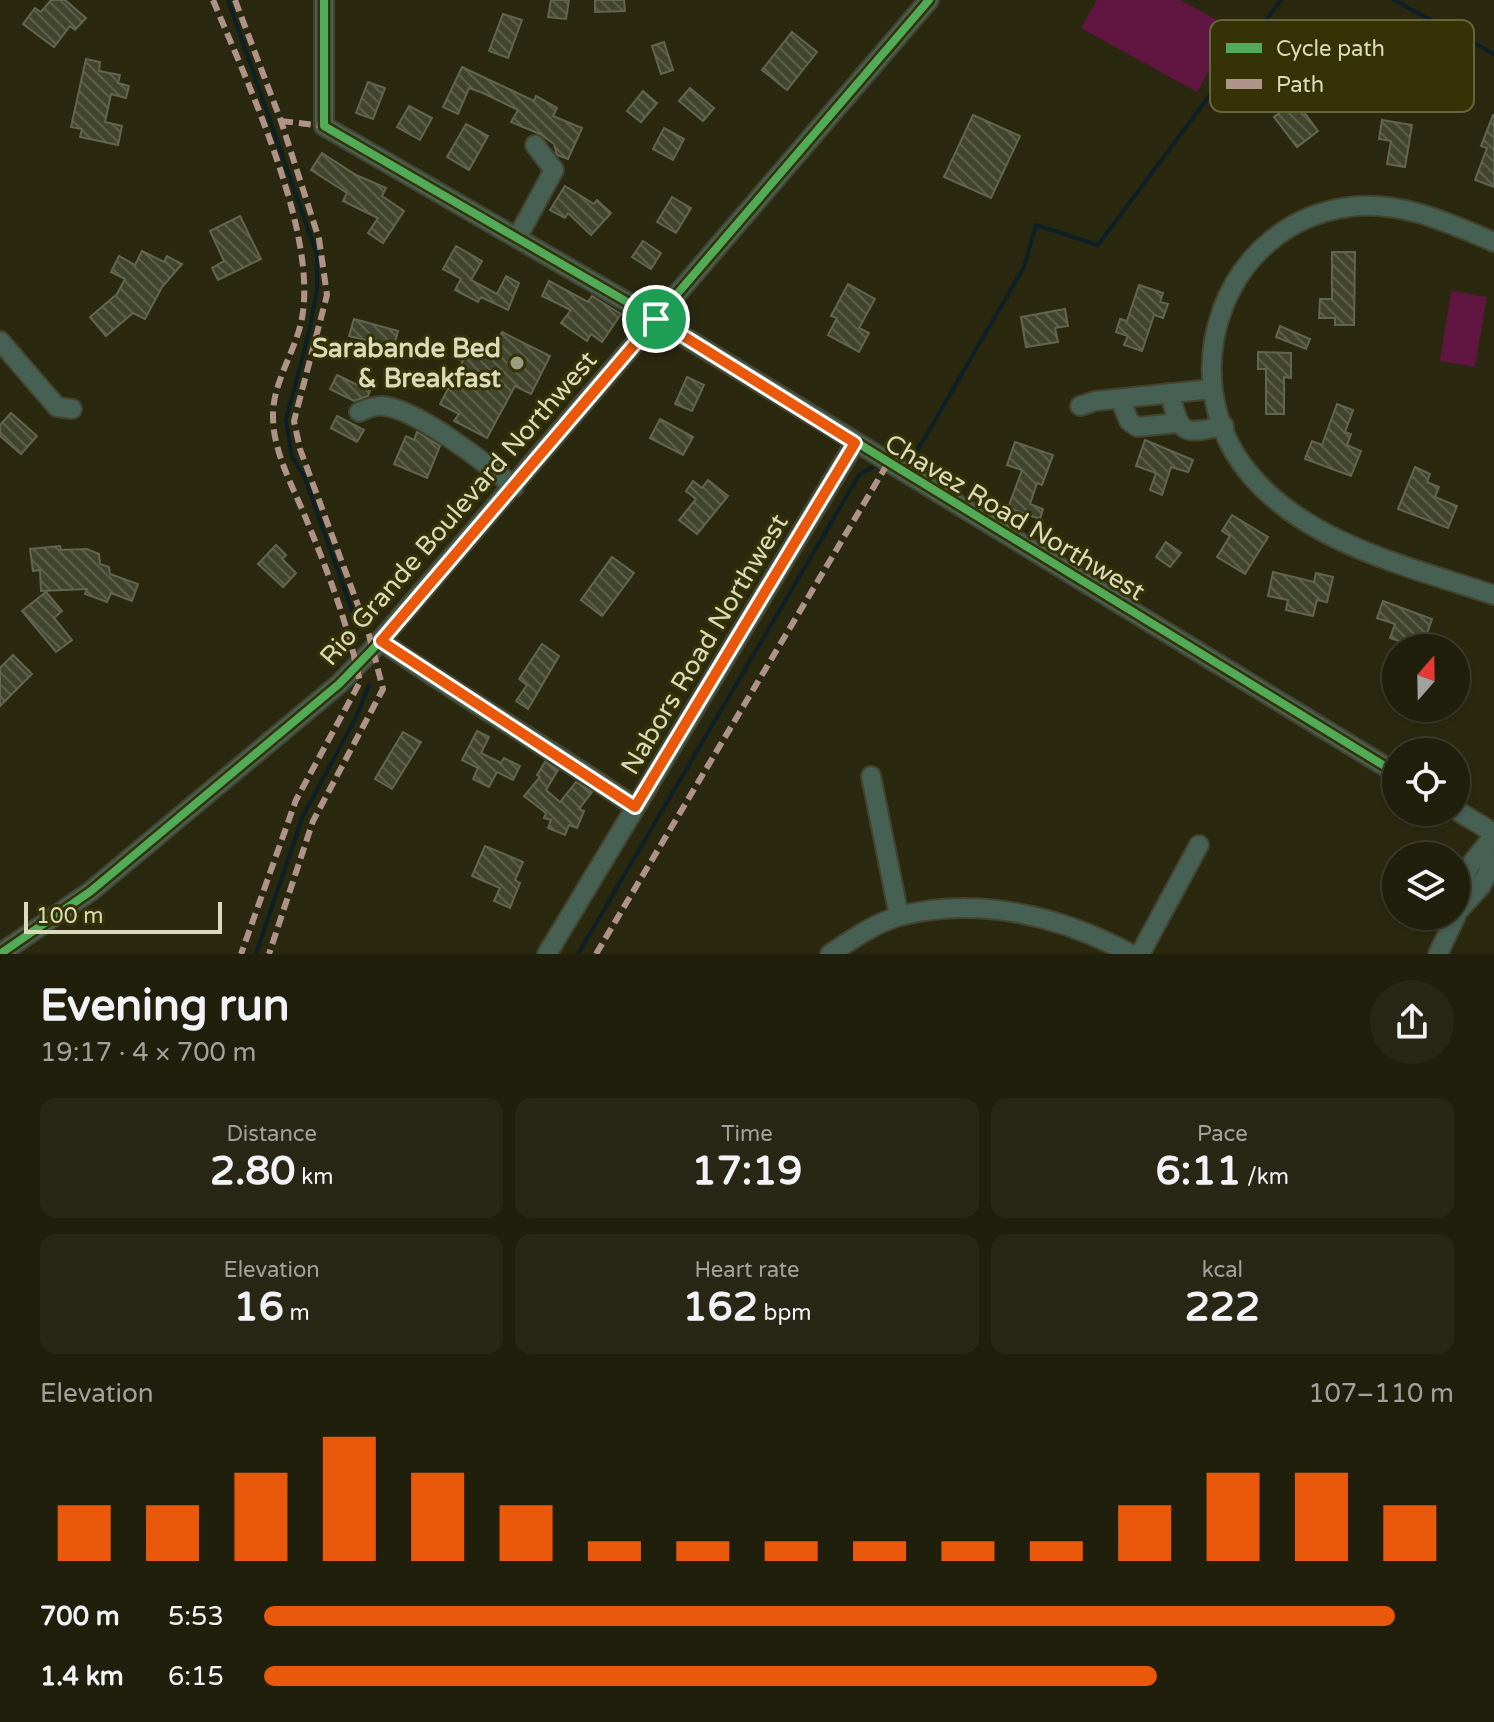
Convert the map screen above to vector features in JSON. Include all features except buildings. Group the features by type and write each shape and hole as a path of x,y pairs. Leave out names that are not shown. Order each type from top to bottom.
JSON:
{"street":[{"name":"Chavez Road Northwest","path":"324,0 324,126 656,319 1382,764"},
{"name":"Rio Grande Boulevard Northwest","path":"0,954 91,891 339,684 381,641 929,0"},
{"path":"517,238 554,170 535,145"},
{"path":"1494,242 1404,209 1350,207 1300,219 1256,255 1223,301 1215,330 1212,389 1224,426 1248,472 1268,492 1302,517 1372,554 1494,595"},
{"path":"0,341 57,407 72,409"},
{"path":"1080,406 1212,389"},
{"path":"1170,393 1177,423"},
{"path":"1120,399 1129,421 1137,427 1177,423 1191,432 1224,426"},
{"path":"359,412 381,405 398,410 447,437 514,487"},
{"name":"Nabors Road Northwest","path":"547,954 855,443"},
{"path":"381,641 635,807"},
{"path":"871,776 899,916"},
{"path":"1470,819 1494,834 1470,865"},
{"path":"1140,954 1199,845"},
{"path":"1470,899 1481,886 1494,860"},
{"path":"830,954 899,916 952,909 994,910 1037,916 1076,927 1131,954"},
{"path":"1438,954 1449,930"}],"shaded area":[{"path":"1097,0 1180,0 1217,20 1210,20 1210,68 1197,92 1081,28"},
{"path":"1451,291 1487,297 1475,367 1440,361"}],"waterway":[{"path":"228,0 317,255 317,289 309,332 286,420 292,457 304,476 358,627"},
{"path":"1266,20 1281,0"},
{"path":"1394,0 1431,20"},
{"path":"1474,43 1494,54"},
{"path":"895,454 899,451 913,458 1024,267 1036,225 1098,245 1210,95"},
{"path":"578,954 859,475 873,467"},
{"path":"256,954 302,818 356,717 369,685"}],"marked path":[{"path":"213,0 276,158 300,244 304,283 302,318 276,392 274,431 286,473 338,603 360,682 296,800 241,954"},
{"path":"235,0 281,121 319,239 327,295 294,421 300,449 369,635 383,689 313,821 269,954"},
{"path":"281,121 324,126"},
{"path":"596,954 888,463"}],"cycle path":[{"path":"324,0 324,126 634,306 1382,764"},
{"path":"0,954 91,891 339,684 372,650 929,0"}],"place":[{"name":"Sarabande Bed & Breakfast","path":"517,363"}],"route":[{"path":"656,319 855,443 635,807 525,732 435,679 381,641 656,319"}]}
